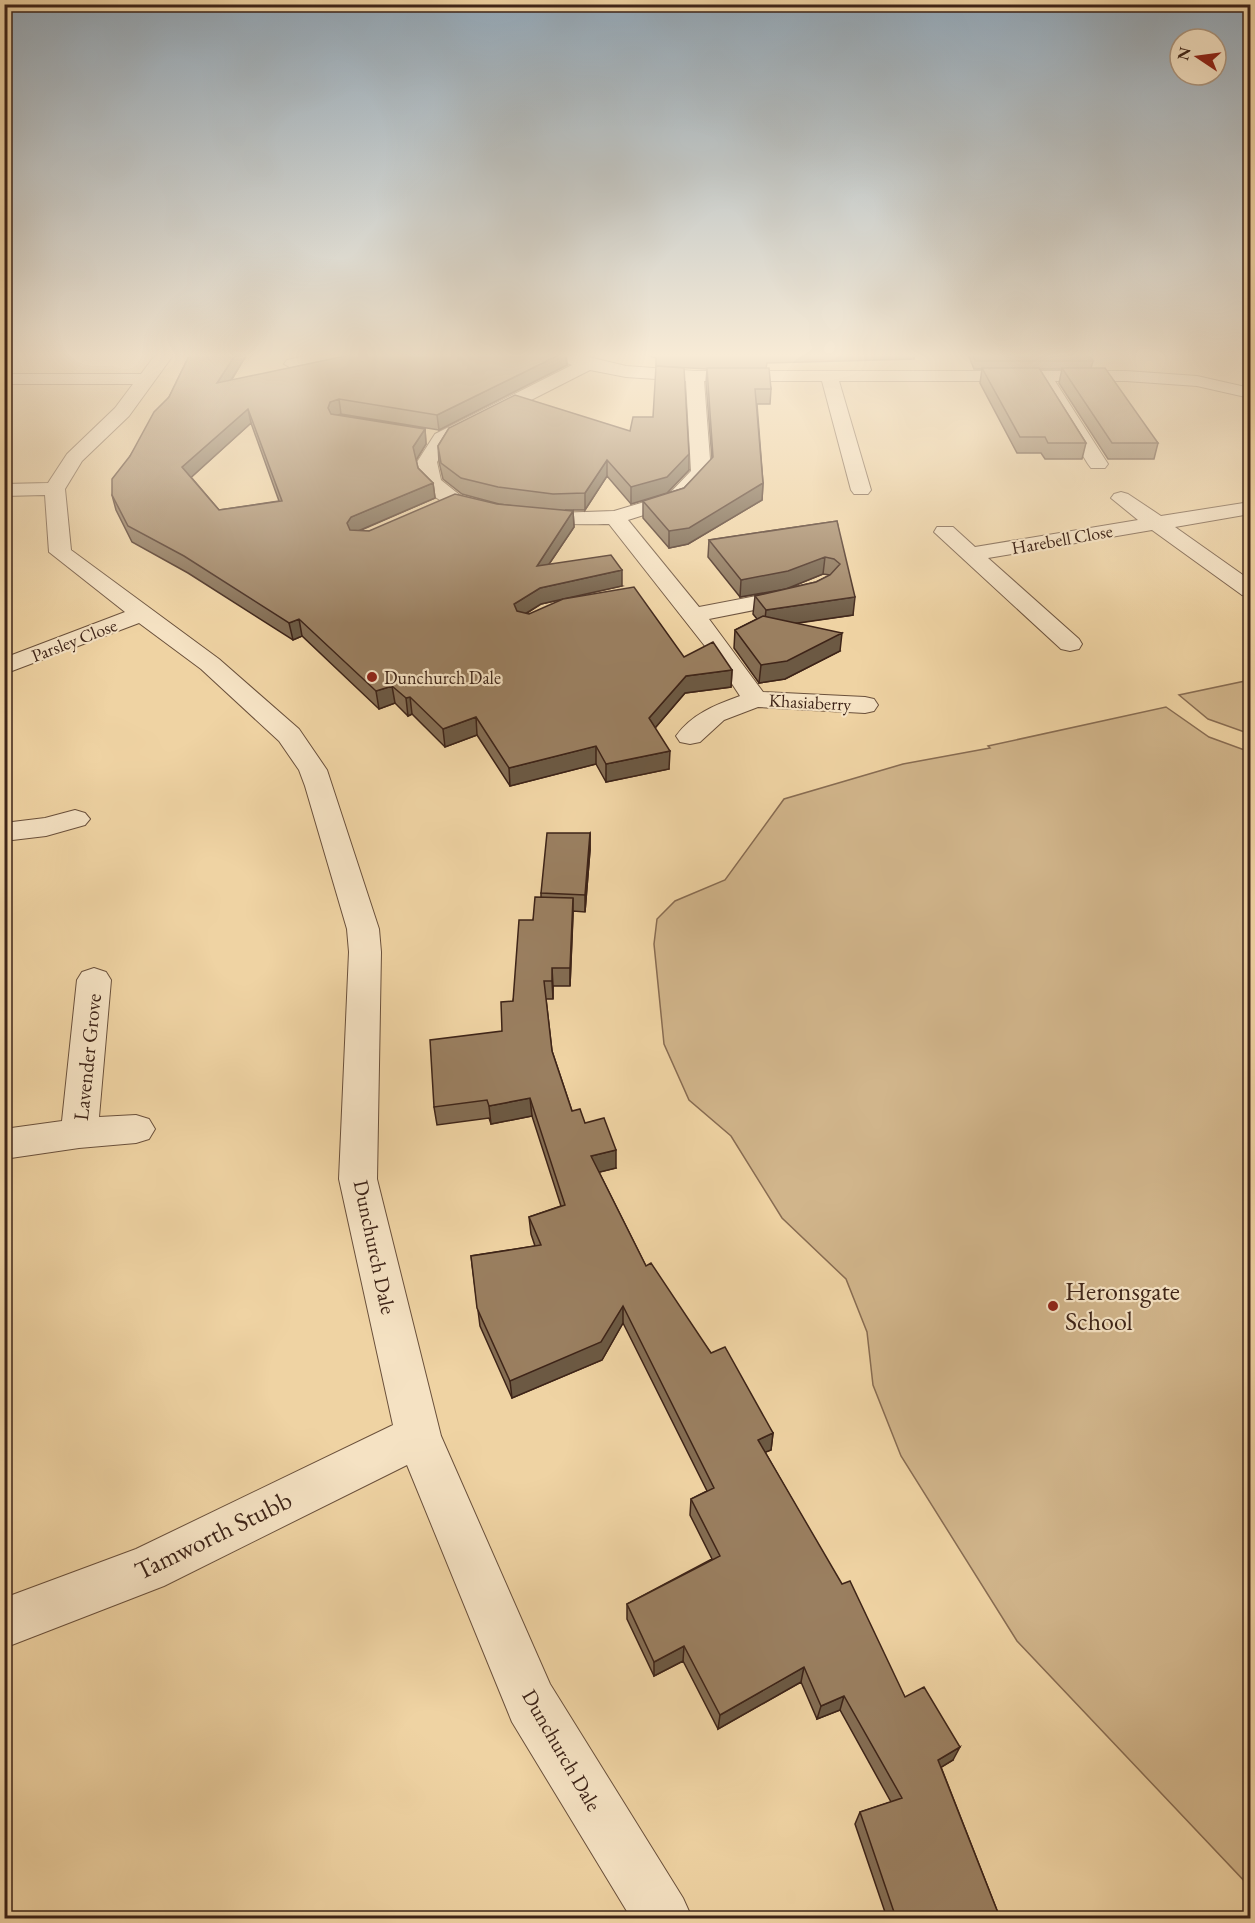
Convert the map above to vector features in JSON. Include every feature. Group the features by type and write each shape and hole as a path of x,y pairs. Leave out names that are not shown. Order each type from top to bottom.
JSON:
{"street":[{"path":"4,490 55,489 74,458 89,444"},
{"path":"439,444 428,462 431,482 454,500 498,512 555,519 615,517 675,499 701,472 699,444"},
{"path":"848,444 861,490"},
{"path":"1085,444 1098,465"},
{"name":"Dunchurch Dale","path":"55,489 60,552 210,664 289,735 313,770 363,929 365,952 358,1179 418,1436 531,1703 663,1918"},
{"name":"Harebell Close","path":"1121,498 1251,590"},
{"path":"434,509 454,500"},
{"name":"Harebell Close","path":"970,554 1251,508"},
{"name":"Khasiaberry","path":"615,517 658,590 693,615 729,660 755,699"},
{"name":"Harebell Close","path":"945,532 1070,644"},
{"path":"693,615 793,597 813,588"},
{"name":"Parsley Close","path":"4,668 143,613"},
{"name":"Khasiaberry","path":"690,736 715,714 755,699 865,705"},
{"path":"4,832 46,827 75,819"},
{"name":"Lavender Grove","path":"79,1133 94,980"},
{"name":"Lavender Grove","path":"4,1144 79,1133 136,1129"},
{"name":"Tamworth Stubb","path":"4,1623 147,1569 418,1436"}],"shaded area":[{"path":"1250,680 1250,734 1208,719 1179,695"},
{"name":"Heronsgate School","path":"1166,707 1209,737 1250,752 1250,1887 1017,1641 901,1456 873,1385 867,1332 846,1279 782,1218 731,1136 689,1100 664,1044 654,944 657,919 675,901 725,880 784,799 903,764 990,748 988,746"}],"building":[{"path":"137,444 208,444 182,467 219,510 282,501 261,444 415,444 413,447 418,468 433,483 351,517 347,523 350,530 369,531 455,494 497,504 573,511 537,566 611,555 622,570 540,588 514,604 517,611 529,614 563,599 634,587 684,657 713,642 732,670 686,676 649,718 670,751 606,764 596,746 509,768 476,717 443,729 410,697 406,698 392,686 376,691 299,619 289,623 184,556 128,526 112,495 112,479"},
{"path":"439,444 688,444 689,454 667,477 631,487 607,460 585,493 553,494 498,487 461,478 441,463"},
{"path":"712,444 760,444 763,483 689,528 669,531 643,501 684,488 713,457"},
{"path":"837,521 855,597 766,610 755,596 816,582 830,575 840,564 834,559 825,557 788,571 741,580 709,540"},
{"path":"763,616 842,633 787,661 761,665 735,630"},
{"path":"547,833 590,833 585,895 541,893"},
{"path":"535,897 573,898 570,968 552,968 552,981 544,981 552,1051 572,1111 580,1109 585,1123 604,1118 616,1150 591,1156 646,1266 651,1263 711,1353 725,1347 773,1433 758,1440 842,1584 850,1581 905,1697 924,1687 960,1747 938,1760 1000,1918 896,1918 860,1812 902,1798 844,1696 821,1706 804,1667 720,1715 684,1646 654,1662 627,1604 720,1556 691,1499 714,1488 623,1306 601,1342 510,1381 477,1308 471,1256 541,1245 529,1217 565,1205 530,1098 489,1106 487,1100 434,1107 430,1040 502,1031 501,1002 513,1001 519,920 533,920"}],"place":[{"name":"Dunchurch Dale","path":"372,677"},
{"name":"Heronsgate School","path":"1053,1306"}]}
